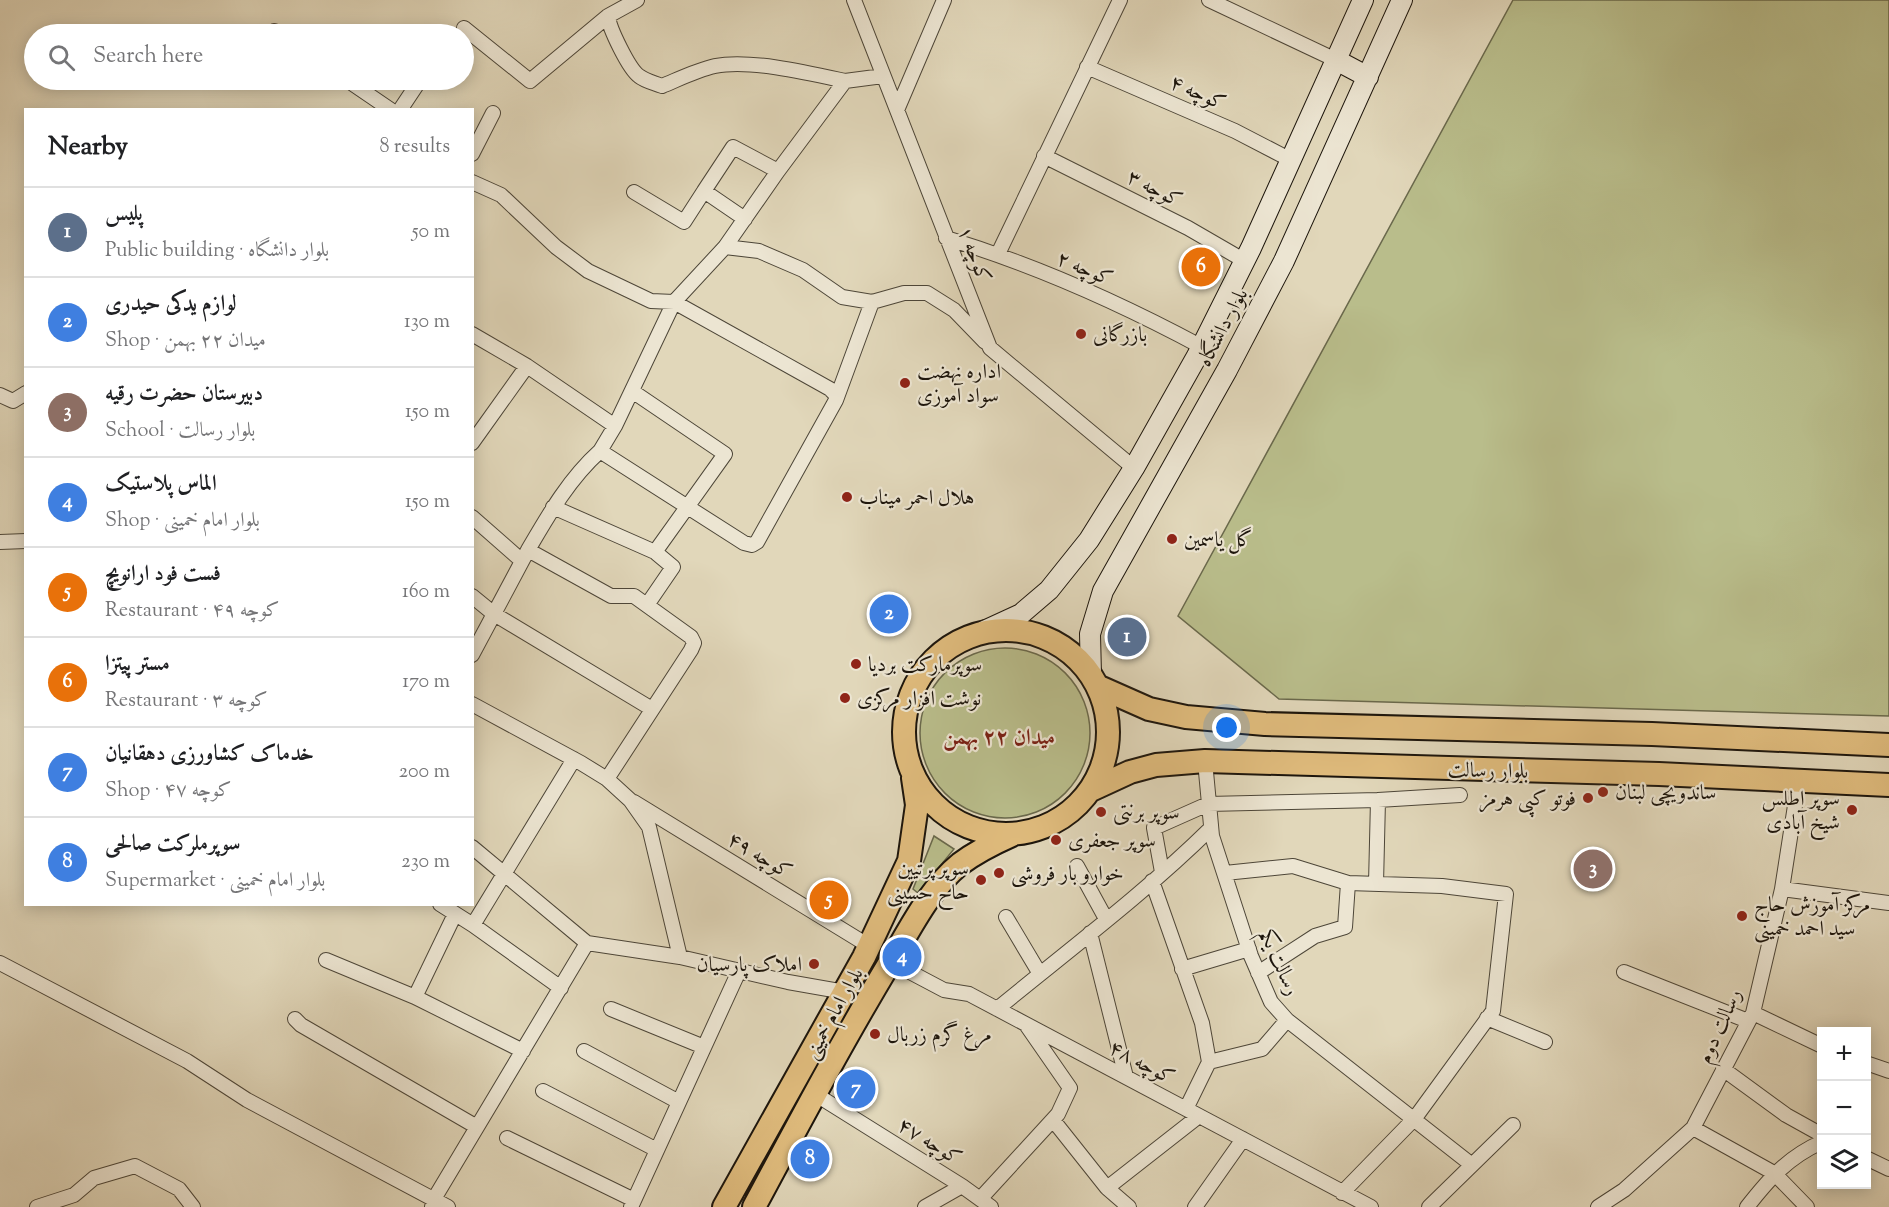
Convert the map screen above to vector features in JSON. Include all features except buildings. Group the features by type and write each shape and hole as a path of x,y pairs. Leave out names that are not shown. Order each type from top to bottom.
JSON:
{"main road":[{"name":"بلوار دانشگاه","path":"984,631 1021,614 1049,590 1089,540 1134,468 1202,347 1245,261 1363,0"},
{"name":"بلوار دانشگاه","path":"1094,680 1090,634 1103,591 1227,370 1284,261 1402,0"},
{"path":"1336,60 1368,77"},
{"path":"1015,628 1044,636 1070,650 1094,680 1105,703 1109,731 1104,764 1091,790 1069,812 1042,828 1013,835 981,832 953,821 930,800 912,774 904,745 903,715 914,686 932,660 955,642 984,631 1015,628"},
{"name":"بلوار رسالت","path":"1094,680 1149,709 1186,717 1265,724 1652,734 1889,745"},
{"name":"بلوار رسالت","path":"1091,790 1130,772 1156,765 1205,762 1659,774 1889,785"},
{"name":"بلوار امام خمینی","path":"724,1207 845,992 909,861 917,805 912,774"},
{"name":"بلوار امام خمینی","path":"754,1207 852,1024 911,925 939,886 959,865 991,845 1013,835"}],"street":[{"path":"474,36 530,81 608,16 637,0"},
{"name":"کوچه ۱","path":"854,0 990,348 1134,468"},
{"path":"897,110 944,0"},
{"path":"998,254 1120,0"},
{"path":"1209,0 1336,60"},
{"path":"608,16 609,24 637,75 662,86 715,66 753,65 794,70 844,81 883,76"},
{"name":"کوچه ۴","path":"1088,67 1235,131 1291,160"},
{"path":"474,651 553,507 582,468 600,451 615,426 674,302 726,247 844,81"},
{"path":"361,90 388,108"},
{"path":"401,108 413,90"},
{"path":"474,150 493,113"},
{"path":"634,192 684,222 733,147 778,171"},
{"name":"کوچه ۳","path":"1044,156 1188,228 1245,261"},
{"path":"474,183 501,195 556,248 588,271 651,302 674,302 830,389 836,395 836,400"},
{"path":"704,191 745,219"},
{"name":"کوچه ۲","path":"946,238 998,254 1146,317 1202,347"},
{"path":"726,247 759,251 803,270 842,297 872,302 904,293 927,293 954,310 990,348"},
{"path":"600,451 744,543 757,542 836,400 872,302"},
{"path":"474,335 527,366 615,426"},
{"path":"474,440 527,366"},
{"path":"632,391 725,454 655,552"},
{"path":"0,395 13,401 24,394"},
{"path":"553,507 655,552 673,567 647,605"},
{"path":"474,518 525,555 611,596 634,596 691,637 693,643 691,650 607,779"},
{"path":"0,542 24,541"},
{"path":"474,598 494,615 652,710"},
{"path":"474,705 607,779 630,800 649,827 680,957"},
{"path":"473,925 574,759"},
{"name":"رسالت یکم","path":"1205,762 1211,828 1249,949 1271,1002 1287,1020 1472,1165"},
{"name":"رسالت دوم","path":"1598,1207 1624,1190 1693,1128 1750,1017 1782,889 1799,780"},
{"path":"1186,1109 1209,1062 1202,1023 1182,969 1157,877 1154,828 1208,804 1378,800 1460,795"},
{"name":"کوچه ۴۹","path":"630,800 869,946"},
{"path":"1376,884 1378,800"},
{"path":"997,1009 1157,877 1211,828"},
{"path":"474,849 587,943 680,957 845,992"},
{"path":"1077,866 1106,919"},
{"path":"1225,873 1293,866 1348,883 1442,886 1506,894 1493,1011 1415,1119 1342,1193"},
{"path":"1258,974 1315,936 1345,927 1348,883"},
{"path":"1782,889 1889,903"},
{"path":"443,906 561,988"},
{"path":"415,997 455,914"},
{"path":"1006,917 1040,974"},
{"path":"1090,933 1126,1077"},
{"path":"433,1203 587,943"},
{"path":"1182,969 1249,949"},
{"path":"326,960 415,997 523,1051"},
{"name":"کوچه ۴۸","path":"891,962 944,990 969,994 1371,1207"},
{"path":"0,963 188,1061 246,1100 433,1203 448,1207"},
{"path":"507,1138 633,1203 739,971"},
{"path":"1624,972 1750,1017 1817,1044"},
{"path":"610,1009 704,1047"},
{"path":"1488,1018 1545,1042"},
{"path":"295,1019 300,1025 477,1127"},
{"path":"1209,1062 1262,1049 1287,1020"},
{"path":"985,1203 1058,1114 1070,1088 1025,1024"},
{"path":"584,1051 679,1102"},
{"path":"1871,1065 1889,1071"},
{"path":"1723,1069 1786,1115 1817,1133"},
{"path":"543,1091 657,1150"},
{"name":"کوچه ۴۷","path":"815,1094 962,1186 985,1203"},
{"path":"1107,1188 1199,1116"},
{"path":"1053,1120 1107,1188 1129,1207"},
{"path":"1429,1207 1513,1125"},
{"path":"1693,1128 1774,1173 1807,1207"},
{"path":"1196,1207 1243,1139"},
{"path":"1747,1207 1774,1173 1817,1144"},
{"path":"1871,1160 1889,1168"},
{"path":"37,1207 74,1195 94,1178 135,1166 179,1189 194,1207"},
{"path":"925,1207 962,1186"}],"green space":[{"path":"1513,0 1889,0 1889,716 1279,699 1178,616"},
{"path":"1005,648 1037,655 1065,673 1083,701 1090,733 1083,765 1065,793 1037,811 1005,818 973,811 945,793 927,765 920,733 927,701 945,673 973,655"},
{"path":"934,836 954,849 918,893 913,889"}],"place":[{"name":"مستر پیتزا","path":"1201,267"},
{"name":"بازرگانی","path":"1081,334"},
{"name":"اداره نهضت سواد آموزی","path":"905,383"},
{"name":"هلال احمر میناب","path":"847,497"},
{"name":"گل یاسمین","path":"1172,539"},
{"name":"لوازم یدکی حیدری","path":"889,614"},
{"name":"پلیس","path":"1127,637"},
{"name":"سوپرمارکت بردیا","path":"856,664"},
{"name":"نوشت افزار مرکزی","path":"845,698"},
{"name":"ساندویچی لبنان","path":"1603,792"},
{"name":"فوتو کپی هرمز","path":"1588,798"},
{"name":"سوپر اطلس شیخ آبادی","path":"1852,810"},
{"name":"سوپر برنتی","path":"1101,812"},
{"name":"سوپر جعفری","path":"1056,840"},
{"name":"دبیرستان حضرت رقیه","path":"1593,869"},
{"name":"خوارو بار فروشی","path":"999,873"},
{"name":"سوپر پرتیین حاح حسینی","path":"981,880"},
{"name":"فست فود ارانویچ","path":"829,900"},
{"name":"مرکز آموزش حاج سید احمد خمینی","path":"1742,916"},
{"name":"الماس پلاستیک","path":"902,957"},
{"name":"املاک پارسیان","path":"814,964"},
{"name":"مرغ گرم زربال","path":"875,1034"},
{"name":"خدماک کشاورزی دهقانیان","path":"856,1089"},
{"name":"سوپرملرکت صالحی","path":"810,1159"}],"district":[{"name":"میدان ۲۲ بهمن","path":"999,736"}]}
